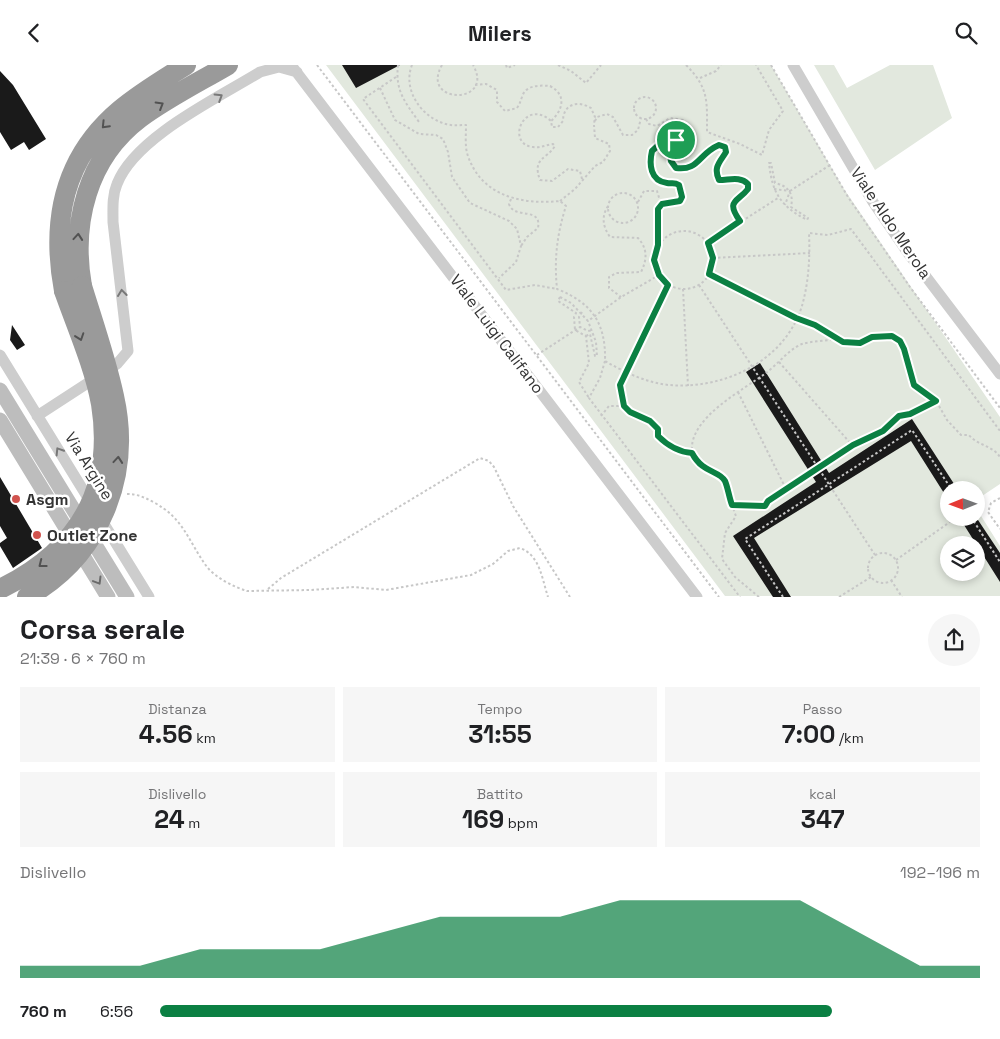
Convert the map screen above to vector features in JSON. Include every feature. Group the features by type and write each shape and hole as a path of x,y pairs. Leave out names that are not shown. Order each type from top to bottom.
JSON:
{"highway":[{"path":"26,597 63,571 82,550 97,529 106,510 117,473 119,439 114,396 59,254 60,214 64,195 79,159 90,142 119,110 186,65"},
{"path":"0,589 34,571 64,546 84,515 100,476 103,455 100,403 73,289 79,225 86,192 103,157 119,137 140,117 228,65"}],"street":[{"name":"Viale Aldo Merola","path":"793,65 873,202 908,253 1000,374"},
{"path":"37,416 117,364 128,351 113,221 113,200 117,183 126,166 150,139 260,72 279,67 294,67"},
{"name":"Viale Luigi Califano","path":"294,67 697,597"},
{"name":"Via Argine","path":"0,355 149,597"},
{"path":"0,390 127,597"},
{"path":"0,419 108,597"}],"path":[{"path":"317,65 719,597"},
{"path":"398,65 396,77 400,95 419,122"},
{"path":"412,65 410,84 414,99 426,114 447,125 466,125 467,152 473,165 482,179 495,190 511,199 546,202 560,201 575,189 595,166 603,162 610,151 606,141 595,138 594,112 592,108 582,104 566,108 563,112 563,121 558,127 552,127 551,121"},
{"path":"442,65 438,79 439,85 448,94 454,96 467,94 475,85 476,72 473,65"},
{"path":"506,65 508,68 516,65"},
{"path":"558,65 571,71 586,83 601,65"},
{"path":"686,65 700,78 706,97 707,132 740,144 762,155 769,130 783,111 756,65"},
{"path":"700,78 716,71 721,65"},
{"path":"771,65 848,197 910,287 1000,408"},
{"path":"396,77 363,99 506,289 535,285 557,289 574,295 585,303 595,316 602,328 605,361 600,378 589,398"},
{"path":"475,85 486,84 497,90 500,108 511,111 520,104 523,93 527,89 535,86 550,86 559,94 562,105 561,110 551,121"},
{"path":"380,88 395,120 419,135 436,135 443,139 448,152 452,177 463,195 470,203 509,221 517,229 521,245"},
{"path":"641,98 648,98 654,102 656,109 653,116 646,119 640,118 635,113 635,103 641,98"},
{"path":"551,121 539,114 533,114 525,118 519,131 520,138 528,146 535,147 553,144 555,146 540,160 538,175 540,180 552,181 568,169 580,171 582,179"},
{"path":"594,124 597,117 607,114 617,121 619,131 623,135 632,135 638,130 640,118"},
{"path":"646,119 649,125 657,126 670,118 683,120 686,134 682,139 664,140 652,151 650,165 654,176 663,182 679,185 682,192 680,201 662,204 658,209 658,245 654,260 659,275 668,285 683,289 699,285 709,274 713,258 708,243 701,236 682,231 672,233 658,245"},
{"path":"676,140 669,148 669,155 676,168 687,169 695,165 705,151 719,145 725,147 726,152 718,162 719,180 737,179 744,180 748,184 748,189 735,199 734,213 740,221"},
{"path":"769,163 771,163 775,183 783,185 790,191 791,207 808,218 807,220 785,205 778,198 774,189 769,163"},
{"path":"785,205 790,191 830,165"},
{"path":"774,189 790,191"},
{"path":"608,207 608,212 614,220 628,223 638,212 640,195 644,191 656,191 662,204"},
{"path":"621,297 609,288 609,277 616,273 641,272 646,261 645,247 638,238 610,237 604,224 605,212 612,197 621,193 631,195 638,202"},
{"path":"708,243 778,198"},
{"path":"498,278 516,262 521,245 527,237 538,229 539,223 537,217 532,214 516,213 510,209 508,204 511,199"},
{"path":"557,289 555,253 559,227 566,206 560,201"},
{"path":"605,361 624,372 667,385 688,386 725,379 753,367 777,347 796,318 804,299 810,253 809,233 828,235 851,229 1000,431"},
{"path":"713,258 810,253"},
{"path":"709,274 796,318 829,332 836,339"},
{"path":"588,321 621,297 659,275"},
{"path":"668,285 624,372 620,385 624,406 630,412 650,421 658,429 658,436 669,445 684,452 692,453"},
{"path":"699,285 760,377 817,469 875,555"},
{"path":"683,289 688,386"},
{"path":"560,297 582,312 588,321 593,331 598,356 595,356 590,334 586,336 574,330 574,317 576,313 558,301 560,297"},
{"path":"580,327 579,317 582,312"},
{"path":"537,355 580,327"},
{"path":"580,327 593,331"},
{"path":"586,336 590,363 579,382 601,416 740,597"},
{"path":"759,597 735,577 722,559 725,533 736,516 724,480 718,473 702,468 692,453 692,442 702,423 715,409 801,345 836,339 860,343 872,337 892,336 900,341 904,349 914,385 936,401 947,420 961,435 969,435 973,440 991,447 1000,457"},
{"path":"779,362 853,445"},
{"path":"738,392 786,489"},
{"path":"732,505 765,506 768,501 853,445 883,431 899,416 910,414 936,401"},
{"path":"601,416 610,406 624,406"},
{"path":"783,597 745,539 912,429 946,481"},
{"path":"268,589 281,578 480,458 489,461 494,467 513,506 570,597"},
{"path":"125,494 139,495 174,515 213,573 238,588 256,591 268,589 311,590 354,587 386,590 471,575 492,564 508,551 520,548 530,554 536,562 548,597"},
{"path":"1000,498 991,503 988,513 1000,529"},
{"path":"896,560 943,526"},
{"path":"977,526 1000,562"},
{"path":"889,554 896,560 898,569 891,580 883,583 871,576 868,567 875,555 889,554"},
{"path":"839,597 871,576"},
{"path":"891,580 902,597"}],"shaded area":[{"path":"326,65 771,65 844,189 1000,417 1000,484 985,494 985,481 940,481 940,526 985,526 985,522 1000,546 1000,596 725,596"},
{"path":"814,65 834,65 847,88 890,65 933,65 952,118 875,170"}],"building":[{"path":"342,65 400,65 356,88"},
{"path":"0,71 13,85 46,139 29,150 24,142 11,150 0,132"},
{"path":"12,325 25,345 17,350 10,340"},
{"path":"760,363 829,473 912,419 952,481 940,481 940,487 911,441 754,538 791,597 773,597 733,536 816,482 746,372"},
{"path":"0,477 42,548 13,568 0,546 0,543 7,538 0,526"},
{"path":"965,526 982,526 1000,553 1000,582 985,558 985,536 971,536"}],"place":[{"name":"Asgm","path":"16,499"},
{"name":"Outlet Zone","path":"37,535"}],"route":[{"path":"664,140 676,140 672,142 669,148 669,155 676,168 687,169 695,165 705,151 719,145 725,147 726,152 718,162 717,175 719,180 737,179 744,180 748,184 745,194 735,199 733,209 740,221 708,243 713,258 709,274 796,318 829,332 836,339 843,342 860,343 872,337 892,336 900,341 904,349 914,385 936,401 910,414 899,416 883,431 853,445 768,501 765,506 757,508 748,505 732,505 724,480 718,473 702,468 692,453 676,449 658,436 658,429 650,421 630,412 624,406 622,400 621,379 668,285 659,275 654,260 658,245 658,209 662,204 680,201 682,197 679,185 663,182 654,176 650,171 650,158 652,151 664,140"}]}
